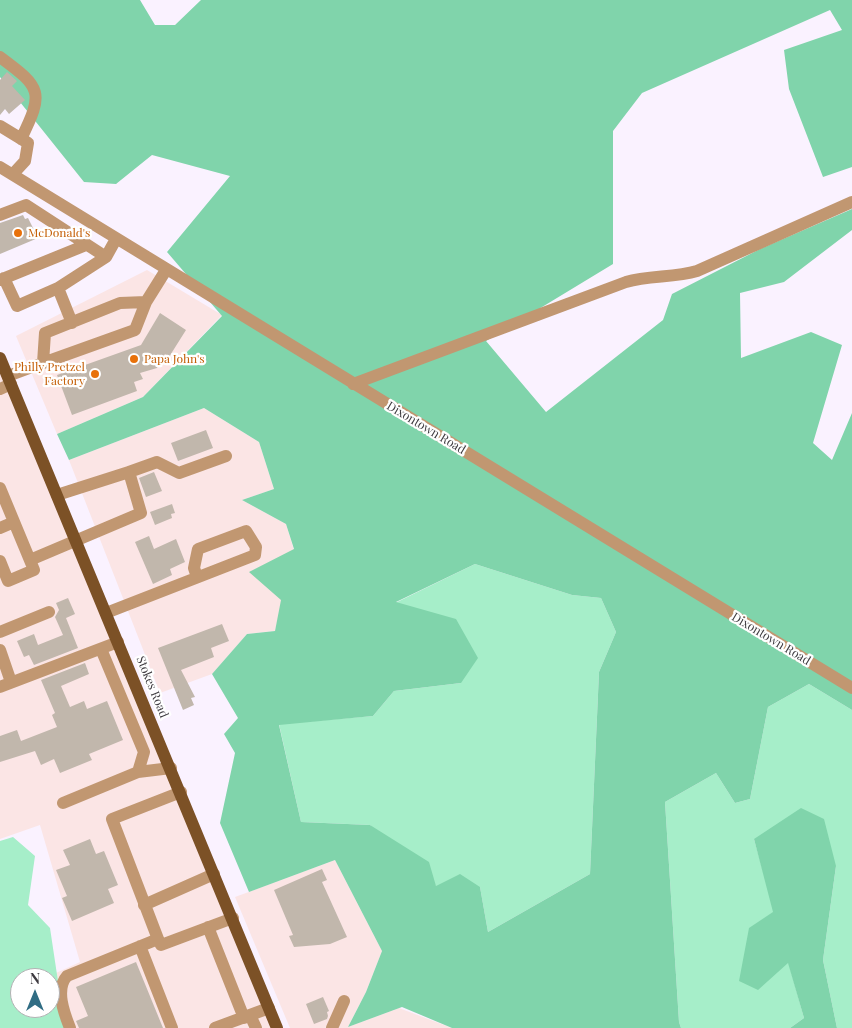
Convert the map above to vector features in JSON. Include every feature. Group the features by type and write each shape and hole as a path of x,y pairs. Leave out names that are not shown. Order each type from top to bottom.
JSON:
{"main road":[{"name":"Stokes Road","path":"0,358 6,383 58,495 277,1028"}],"street":[{"path":"0,57 19,72 35,90 36,110 21,138"},
{"path":"0,126 28,143 26,161 13,174"},
{"name":"Dixontown Road","path":"0,167 852,688"},
{"path":"353,384 626,282 637,279 672,277 697,271 852,202"},
{"path":"0,216 26,205 106,257"},
{"path":"86,245 2,279 17,306 58,288 106,257 116,239"},
{"path":"6,383 43,363 135,330 146,302 166,270"},
{"path":"58,288 72,322"},
{"path":"43,363 46,333 120,303 146,302"},
{"path":"58,495 157,462 179,473 226,456"},
{"path":"30,560 141,513 129,472"},
{"path":"0,488 34,570 8,581 0,561"},
{"path":"0,528 14,522"},
{"path":"106,613 255,555 256,547 246,531 198,549 194,568 197,577"},
{"path":"0,632 49,612"},
{"path":"0,650 6,684 118,642"},
{"path":"101,649 144,752 138,772"},
{"path":"119,692 136,686"},
{"path":"144,752 163,750"},
{"path":"62,803 138,772 171,768"},
{"path":"181,792 112,819 144,905 161,945 232,918"},
{"path":"144,905 214,874"},
{"path":"208,927 247,1016 256,1028"},
{"path":"70,1028 61,990 62,981 66,976 158,939"},
{"path":"140,946 172,1028"},
{"path":"332,1028 344,1001"},
{"path":"215,1028 269,1008"}],"shaded area":[{"path":"147,270 222,315 143,397 57,434 16,336"},
{"path":"0,358 277,1028 65,1028 60,997 60,971 80,962 40,825 0,839"},
{"path":"204,408 259,442 274,489 242,500 286,524 294,550 275,631 247,634 212,674 160,693 69,460"},
{"path":"335,860 382,951 366,992 348,1027 399,1008 452,1028 290,1028 235,897"}],"green space":[{"path":"0,0 140,0 155,25 175,25 201,0 852,0 852,167 823,177 789,89 784,50 842,30 830,10 642,93 613,131 613,264 486,341 546,412 663,320 672,294 760,249 852,209 852,230 784,282 740,293 741,358 811,332 842,345 813,443 832,460 852,413 852,710 809,684 768,707 750,799 735,803 716,773 665,802 679,1022 681,1028 452,1028 402,1007 348,1027 366,992 382,951 335,860 249,892 220,823 235,753 224,734 238,718 212,674 247,634 275,631 281,600 249,572 294,549 286,524 242,500 274,489 259,442 204,408 69,460 57,434 143,397 222,316 167,252 230,176 152,155 116,184 84,182 0,77","holes":["475,564 572,595 601,598 616,632 599,672 590,874 488,932 480,887 460,874 436,886 429,862 370,825 301,822 279,725 373,716 394,691 461,683 478,658 456,619 396,602"]},
{"path":"475,564 572,595 601,598 616,632 599,672 590,874 488,932 480,887 436,886 370,825 301,822 279,724 373,716 394,691 461,683 395,603"},
{"path":"809,684 852,710 852,1028 837,1028 823,960 836,866 754,839 804,1018 790,1028 681,1028 679,1022 665,802 716,773 735,803 750,799 768,707"},
{"path":"801,808 824,819 836,866 823,960 837,1028 790,1028 804,1018 788,963 758,990 739,981 749,928 773,912 754,839"},
{"path":"13,837 35,856 28,905 50,928 56,968 10,968 10,1018 60,1018 60,995 65,1028 0,1028 0,841"}],"building":[{"path":"7,72 17,81 12,86 25,100 9,114 5,109 0,115 0,80"},
{"name":"McDonald's","path":"23,215 25,219 28,218 38,238 0,254 0,223"},
{"path":"160,313 186,330 169,357 165,354 157,368 140,373 143,379 134,382 137,391 72,415 57,375 141,345"},
{"path":"206,430 213,448 178,461 171,443"},
{"path":"154,472 162,491 146,497 139,478"},
{"path":"172,504 175,513 171,514 172,518 155,525 150,512"},
{"path":"149,536 154,549 176,539 185,562 170,569 172,575 153,584 135,542"},
{"path":"68,598 75,614 66,618 78,648 34,665 29,655 24,657 17,641 34,634 38,645 63,635 55,617 59,610 56,603"},
{"path":"222,624 229,641 211,648 214,657 181,670 195,697 191,698 194,705 183,710 158,648"},
{"path":"85,663 89,674 61,686 70,707 84,701 87,709 107,701 123,740 89,754 92,760 60,773 54,759 41,765 35,751 0,762 0,736 17,730 21,741 57,727 52,715 55,713 41,680"},
{"path":"90,839 96,854 104,851 118,885 108,889 114,903 72,921 62,898 67,896 56,870 70,865 63,850"},
{"path":"322,869 327,880 322,882 347,937 330,944 294,947 289,936 293,935 274,890"},
{"path":"136,962 163,1028 79,1028 76,1021 88,1016 76,987"},
{"path":"323,997 329,1011 327,1012 327,1019 314,1024 306,1004"}],"place":[{"name":"McDonald's","path":"18,233"},
{"name":"Papa John's","path":"134,359"},
{"name":"Philly Pretzel Factory","path":"95,374"}]}
